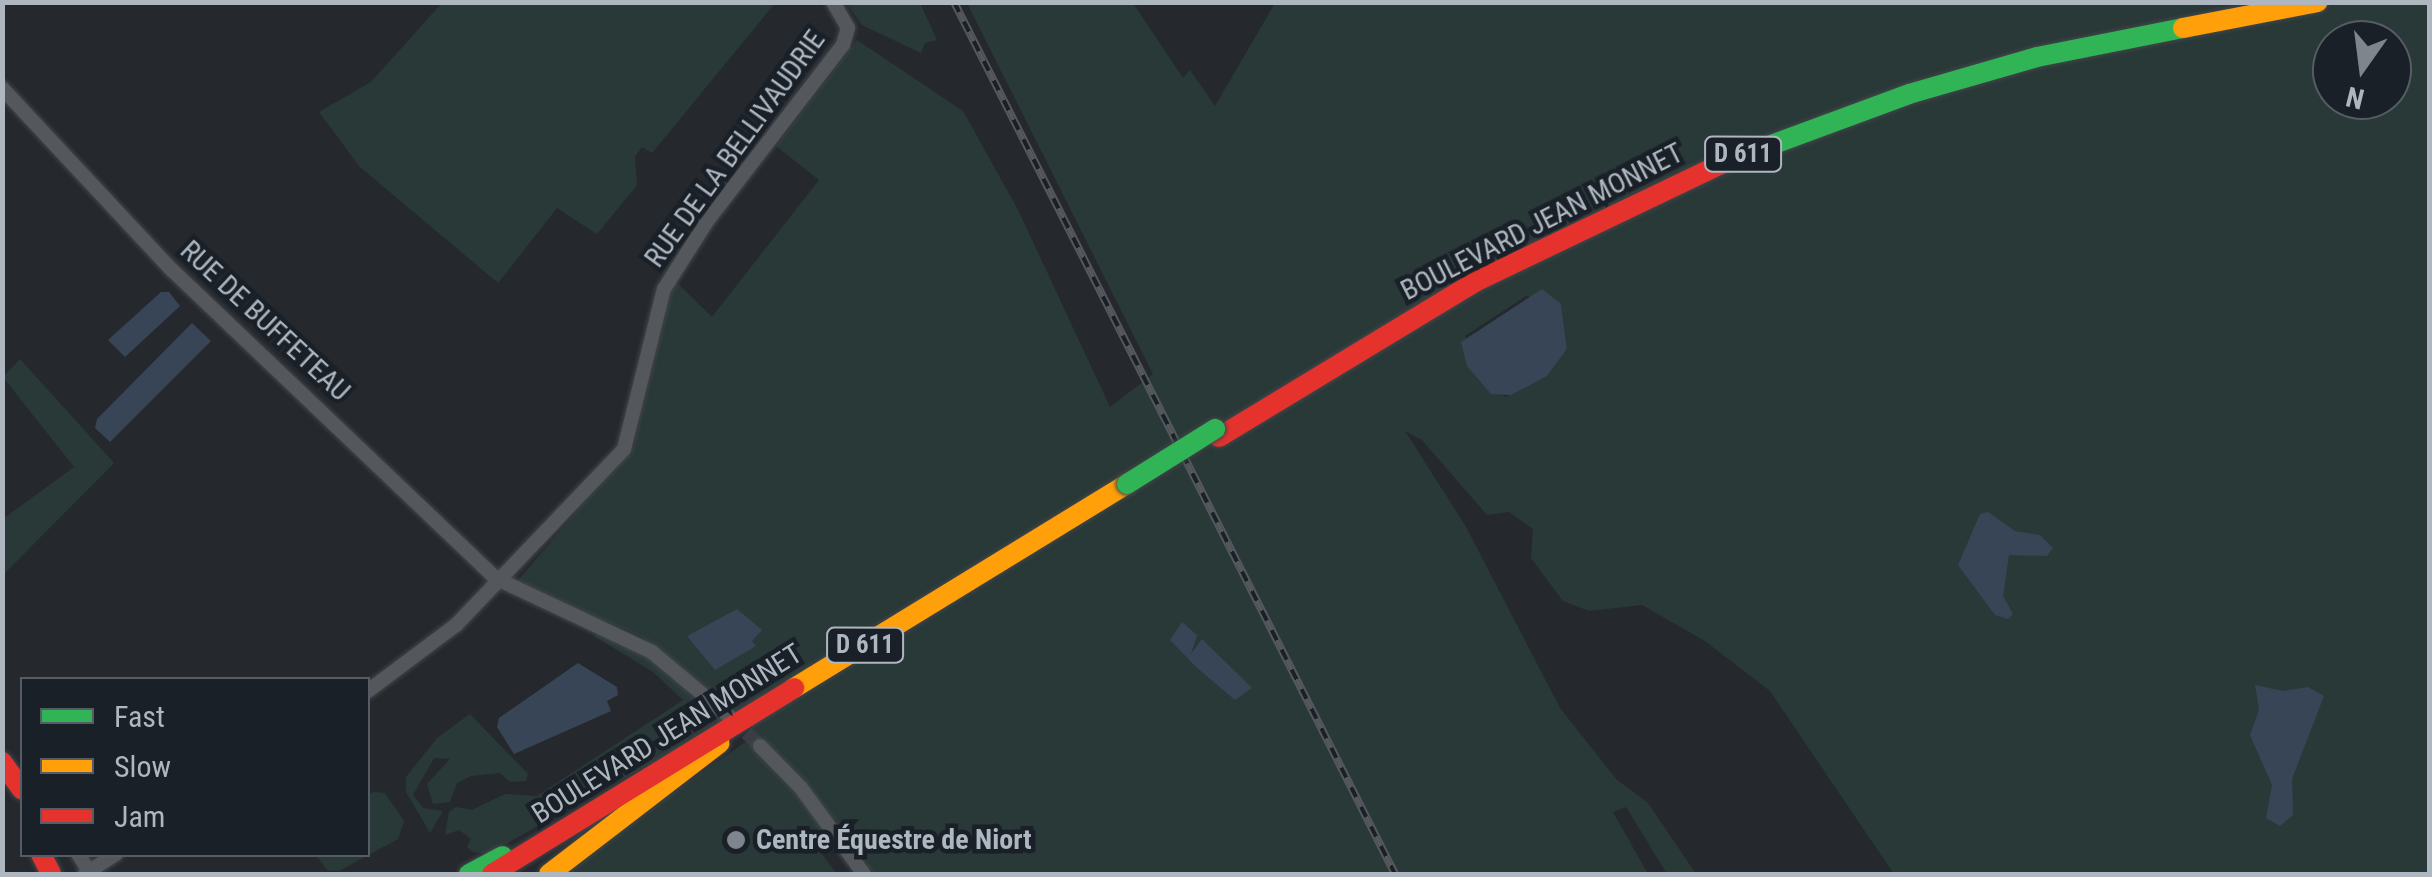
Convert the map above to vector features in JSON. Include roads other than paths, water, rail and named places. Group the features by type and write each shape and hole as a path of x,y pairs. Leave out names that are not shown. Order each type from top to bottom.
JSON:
{"main road":[{"name":"BOULEVARD JEAN MONNET","path":"1217,433 1491,265 1738,147 1992,60 2264,2"},
{"name":"BOULEVARD JEAN MONNET","path":"1217,433 1477,281 1742,154 1894,98 2037,57 2318,2"},
{"name":"D 611","path":"1130,487 1217,433"},
{"name":"BOULEVARD JEAN MONNET","path":"505,874 1130,487"},
{"name":"BOULEVARD JEAN MONNET","path":"492,874 1130,487"},
{"path":"549,874 720,743"},
{"path":"2,751 20,775"},
{"path":"2,762 20,787"},
{"path":"469,874 602,805"}],"street":[{"name":"RUE DE LA BELLIVAUDRIE","path":"370,690 456,625 624,449 649,328 672,271 843,44 848,28 834,2"},
{"name":"RUE DE BUFFETEAU","path":"2,88 172,270 501,581 642,646 730,716"},
{"path":"760,746 801,788 864,874"},
{"path":"89,874 112,857"}],"water":[{"path":"1542,289 1561,304 1567,349 1547,376 1511,395 1491,394 1467,366 1461,342"},
{"path":"161,292 169,292 180,306 125,357 108,340"},
{"path":"192,323 211,341 110,442 95,428 97,419"},
{"path":"1988,512 2015,531 2040,535 2053,548 2047,556 2009,555 2003,596 2013,614 2008,619 1995,615 1958,565 1980,514"},
{"path":"737,609 762,630 752,641 756,646 715,670 687,636"},
{"path":"1182,622 1197,635 1191,654 1202,639 1252,688 1235,700 1196,667 1170,640"},
{"path":"578,663 617,687 618,695 607,701 611,711 514,754 497,727 499,718"},
{"path":"2255,685 2283,691 2308,687 2324,696 2292,779 2293,815 2280,826 2266,818 2272,785 2250,735 2259,710"}],"tunnel":[{"path":"732,718 760,746"}],"railway":[{"path":"954,2 1395,874"}],"place":[{"name":"Centre Équestre de Niort","path":"736,840"}]}
